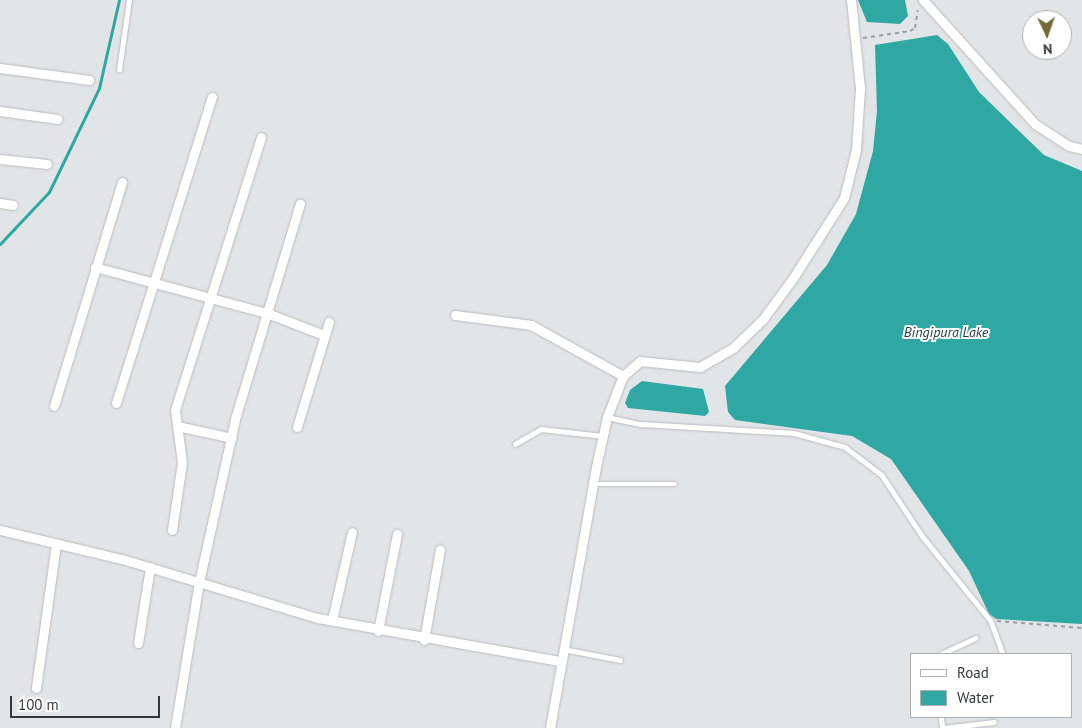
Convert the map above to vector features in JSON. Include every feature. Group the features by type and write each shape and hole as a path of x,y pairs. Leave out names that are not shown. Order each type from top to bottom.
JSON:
{"street":[{"path":"550,728 561,649 593,484 608,416 623,376 640,361 693,368 722,356 763,319 821,240 844,198 855,157 860,80 858,38 851,0"},
{"path":"923,0 1035,124 1069,146 1082,149"},
{"path":"0,68 89,80"},
{"path":"116,403 212,97"},
{"path":"0,111 58,119"},
{"path":"172,530 182,462 176,410 261,137"},
{"path":"0,159 47,164"},
{"path":"54,406 122,182"},
{"path":"0,203 13,205"},
{"path":"175,728 199,582 232,438 300,204"},
{"path":"96,267 153,285 210,297 267,313 324,335"},
{"path":"455,315 531,325 623,376"},
{"path":"297,427 329,322"},
{"path":"177,426 232,438"},
{"path":"0,530 150,567 332,620 378,631 559,661"},
{"path":"332,620 352,532"},
{"path":"378,631 397,534"},
{"path":"36,688 56,544"},
{"path":"424,640 440,550"},
{"path":"138,643 150,567"}],"lane":[{"path":"118,70 129,0"},
{"path":"608,416 641,424 794,433 845,447 882,475 923,537 991,621 1003,653"},
{"path":"515,444 540,429 603,436"},
{"path":"593,484 675,484"},
{"path":"943,653 976,638"},
{"path":"561,649 620,660"},
{"path":"943,728 994,722"}],"path":[{"path":"858,38 915,28 918,0"},
{"path":"991,621 1082,628"}],"water":[{"path":"858,0 905,0 908,16 900,24 867,22"},
{"name":"Bingipura Lake","path":"937,35 948,44 979,92 1044,155 1082,171 1082,624 996,619 989,614 969,571 891,459 852,436 735,420 728,412 725,386 827,265 856,214 873,151 877,111 875,45"},
{"path":"642,381 703,389 709,412 705,416 628,408 625,403 630,390"}],"waterway":[{"path":"0,244 49,192 99,88 119,0"}]}
